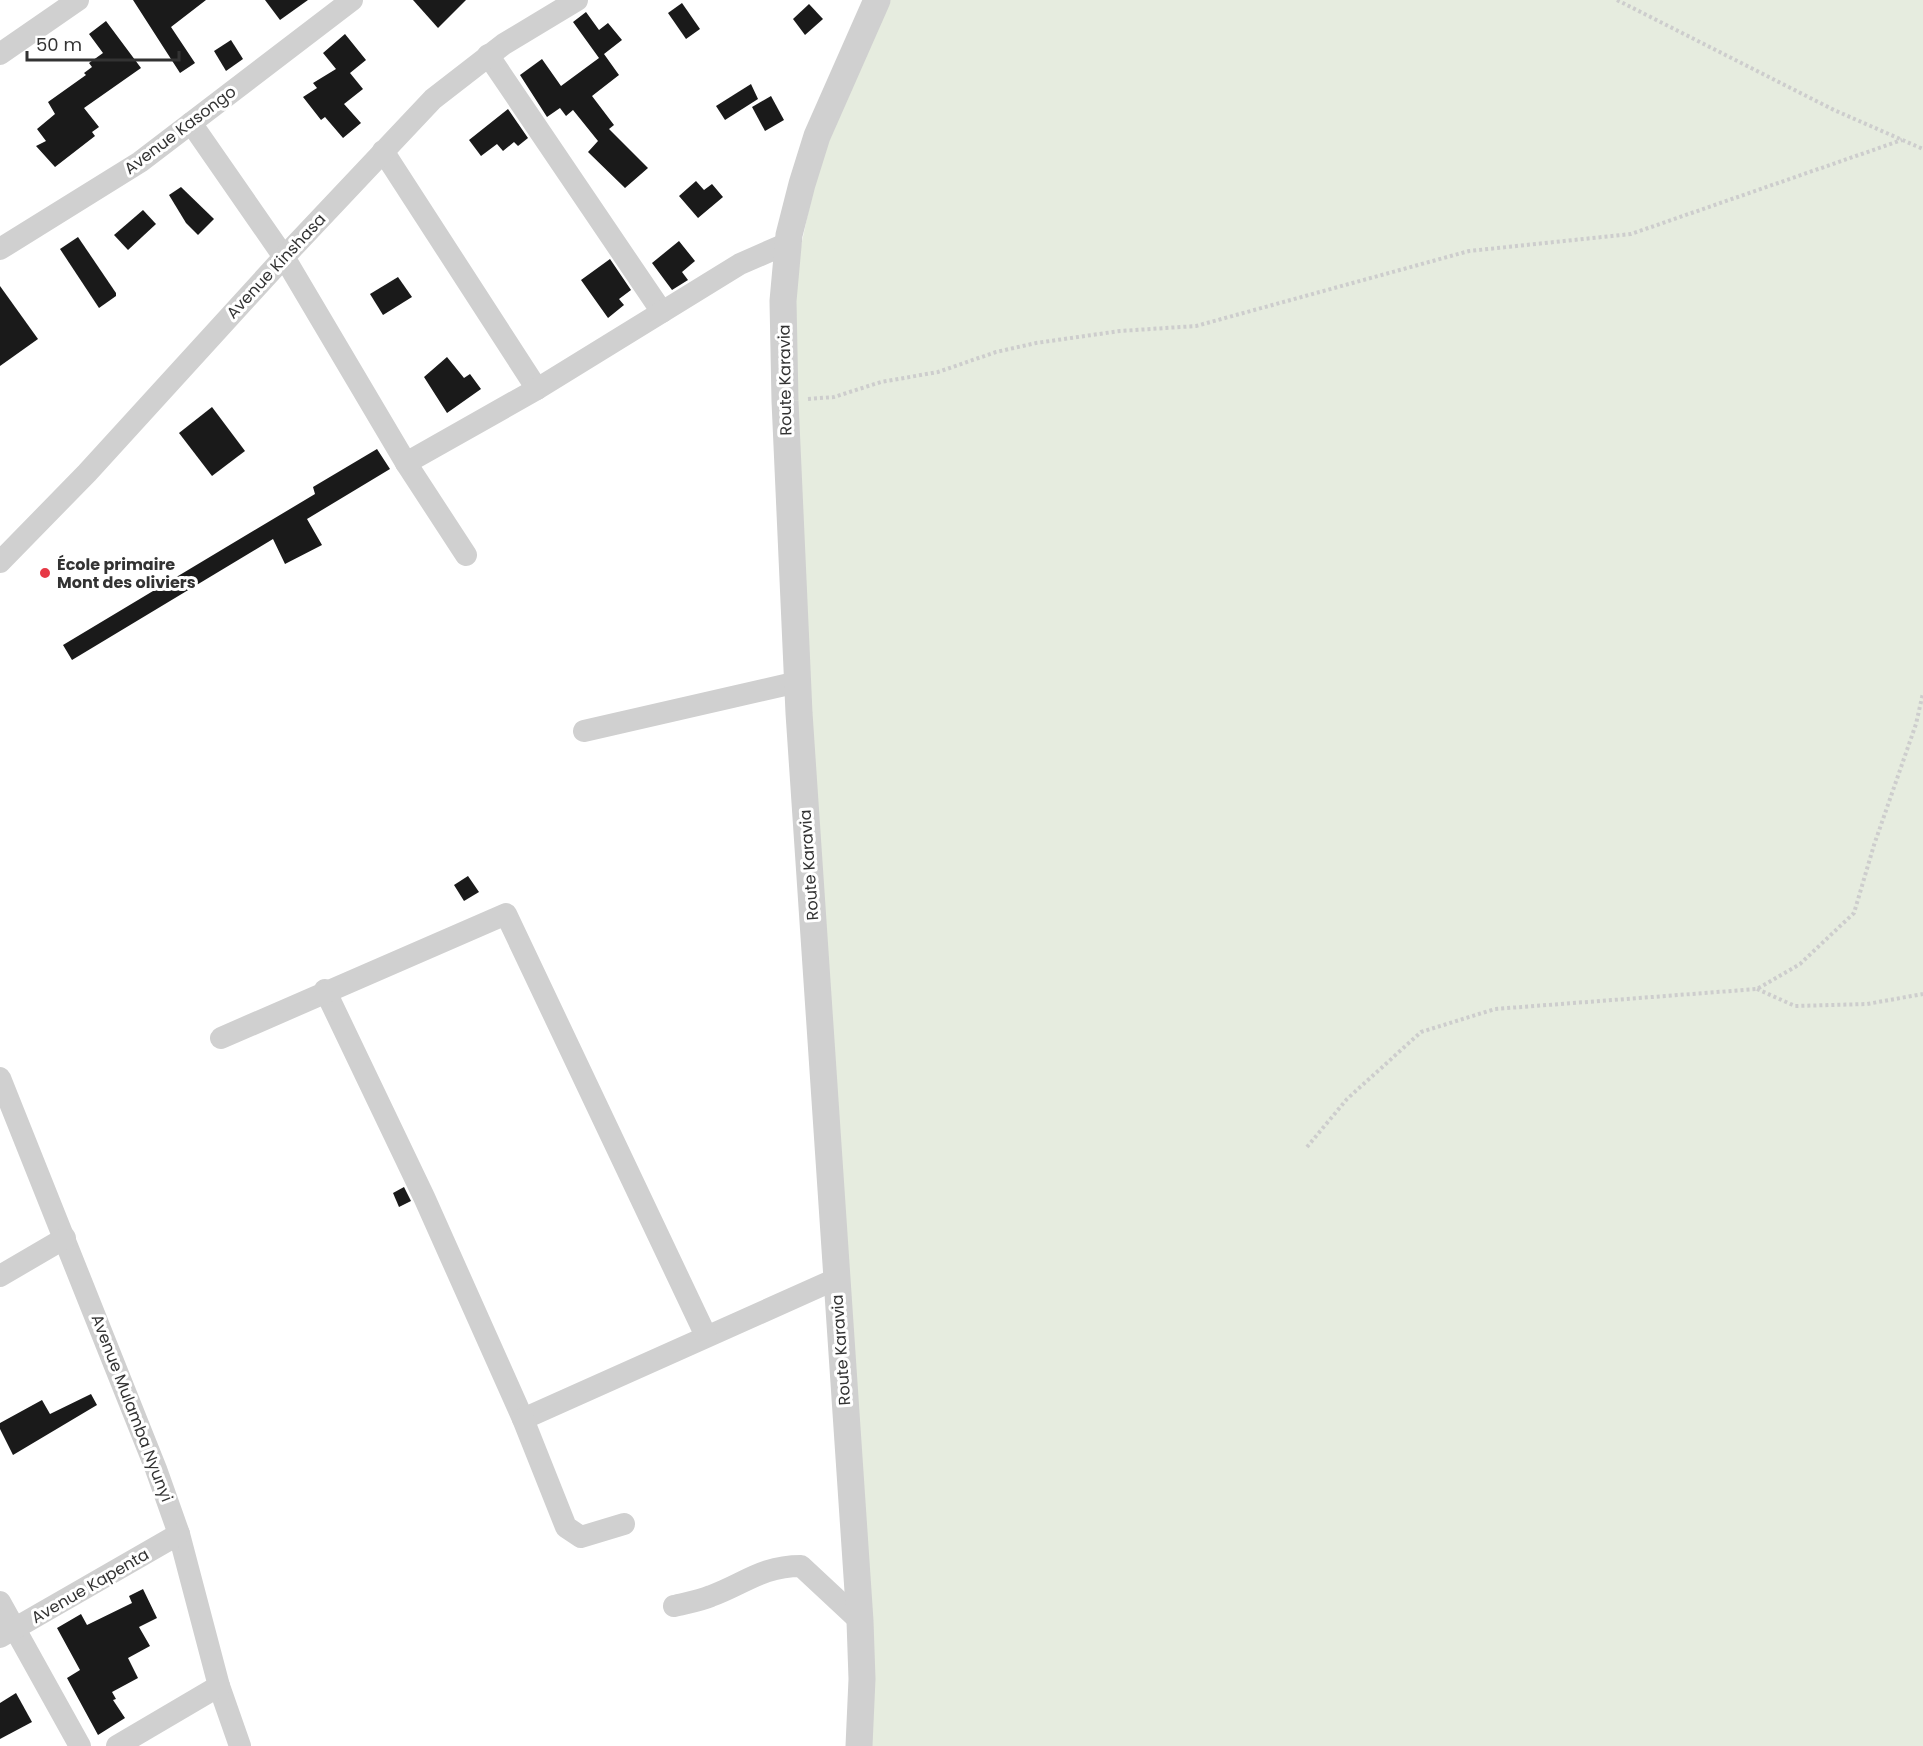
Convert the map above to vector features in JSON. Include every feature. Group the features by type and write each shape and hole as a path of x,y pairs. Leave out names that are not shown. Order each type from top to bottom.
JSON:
{"street":[{"path":"0,54 78,0"},
{"name":"Avenue Kasongo","path":"0,249 140,162 352,0"},
{"name":"Avenue Kinshasa","path":"0,562 87,473 284,257 433,99 488,56 578,0"},
{"name":"Route Karavia","path":"859,1746 862,1678 860,1621 798,682 785,401 783,302 788,243 802,184 817,136 877,0"},
{"path":"488,56 662,312"},
{"path":"191,123 284,257 406,463 466,555"},
{"path":"383,151 537,389"},
{"path":"406,463 537,389 740,264 788,243"},
{"path":"584,731 798,682"},
{"path":"221,1038 325,990 506,914 706,1336"},
{"path":"325,990 424,1197 523,1419 566,1527 581,1537 624,1524"},
{"name":"Avenue Mulamba Nyunyi","path":"0,1078 65,1238 179,1534 219,1686 240,1746"},
{"path":"0,1276 65,1238"},
{"path":"523,1419 837,1279"},
{"name":"Avenue Kapenta","path":"7,1633 179,1534"},
{"path":"674,1606 712,1596 755,1574 782,1566 801,1566 860,1621"},
{"path":"0,1602 7,1633 80,1746"},
{"path":"117,1746 219,1686"}],"path":[{"path":"1617,0 1824,105 1923,149"},
{"path":"785,401 834,397 881,382 938,372 996,352 1036,343 1119,331 1196,326 1469,251 1631,234 1902,140"},
{"path":"1307,1147 1347,1099 1421,1032 1495,1009 1757,988 1800,964 1854,914 1874,845 1916,724 1923,693"},
{"path":"1757,988 1796,1006 1867,1004 1923,994"}],"shaded area":[{"path":"888,0 1923,0 1923,1746 864,1746 794,426 795,274 819,162"}],"building":[{"path":"133,0 206,0 171,27 195,63 180,73"},
{"path":"265,0 308,0 280,20"},
{"path":"413,0 466,0 438,28"},
{"path":"682,3 700,29 686,39 668,13"},
{"path":"809,4 823,19 805,35 793,19"},
{"path":"586,12 599,30 608,23 622,40 604,54 619,75 592,96 614,125 609,129 648,168 625,188 588,152 598,141 573,110 566,116 560,108 547,117 520,75 542,59 561,86 599,58 573,22"},
{"path":"106,21 141,68 84,108 99,127 92,132 95,136 55,167 36,146 46,141 37,129 55,114 48,102 86,75 84,73 92,67 89,63 103,53 89,34"},
{"path":"345,34 366,60 350,73 363,89 344,104 361,123 343,138 325,117 321,120 303,97 317,88 313,83 336,69 323,53"},
{"path":"231,40 243,59 226,71 214,51"},
{"path":"751,84 758,99 725,120 716,106"},
{"path":"771,96 784,120 765,131 752,107"},
{"path":"508,109 528,138 518,146 514,142 503,151 497,144 481,156 469,140"},
{"path":"696,181 704,190 712,184 723,197 698,218 679,196"},
{"path":"181,187 214,219 198,235 186,223 169,195"},
{"path":"143,210 156,224 128,250 114,235"},
{"path":"78,237 116,293 116,296 99,308 60,249"},
{"path":"679,241 695,261 682,272 688,280 672,290 652,263"},
{"path":"610,259 631,290 619,299 624,305 608,318 581,280"},
{"path":"398,277 412,297 383,315 370,294"},
{"path":"0,286 38,339 0,366"},
{"path":"447,357 464,378 470,374 481,389 447,413 424,377"},
{"path":"212,407 245,451 212,476 179,433"},
{"path":"377,449 390,469 307,519 322,545 285,564 273,539 72,660 63,645 315,494 313,487"},
{"path":"468,876 479,892 464,901 454,885"},
{"path":"404,1187 411,1201 399,1207 393,1193"},
{"path":"91,1394 97,1405 13,1455 0,1429 0,1423 42,1400 50,1414"},
{"path":"143,1589 157,1618 139,1627 150,1646 128,1658 138,1678 112,1692 116,1699 113,1700 125,1718 98,1735 67,1678 80,1670 57,1628 81,1614 87,1625 132,1603 129,1596"},
{"path":"16,1693 32,1722 0,1739 0,1703"}],"place":[{"name":"École primaire Mont des oliviers","path":"45,573"}]}
